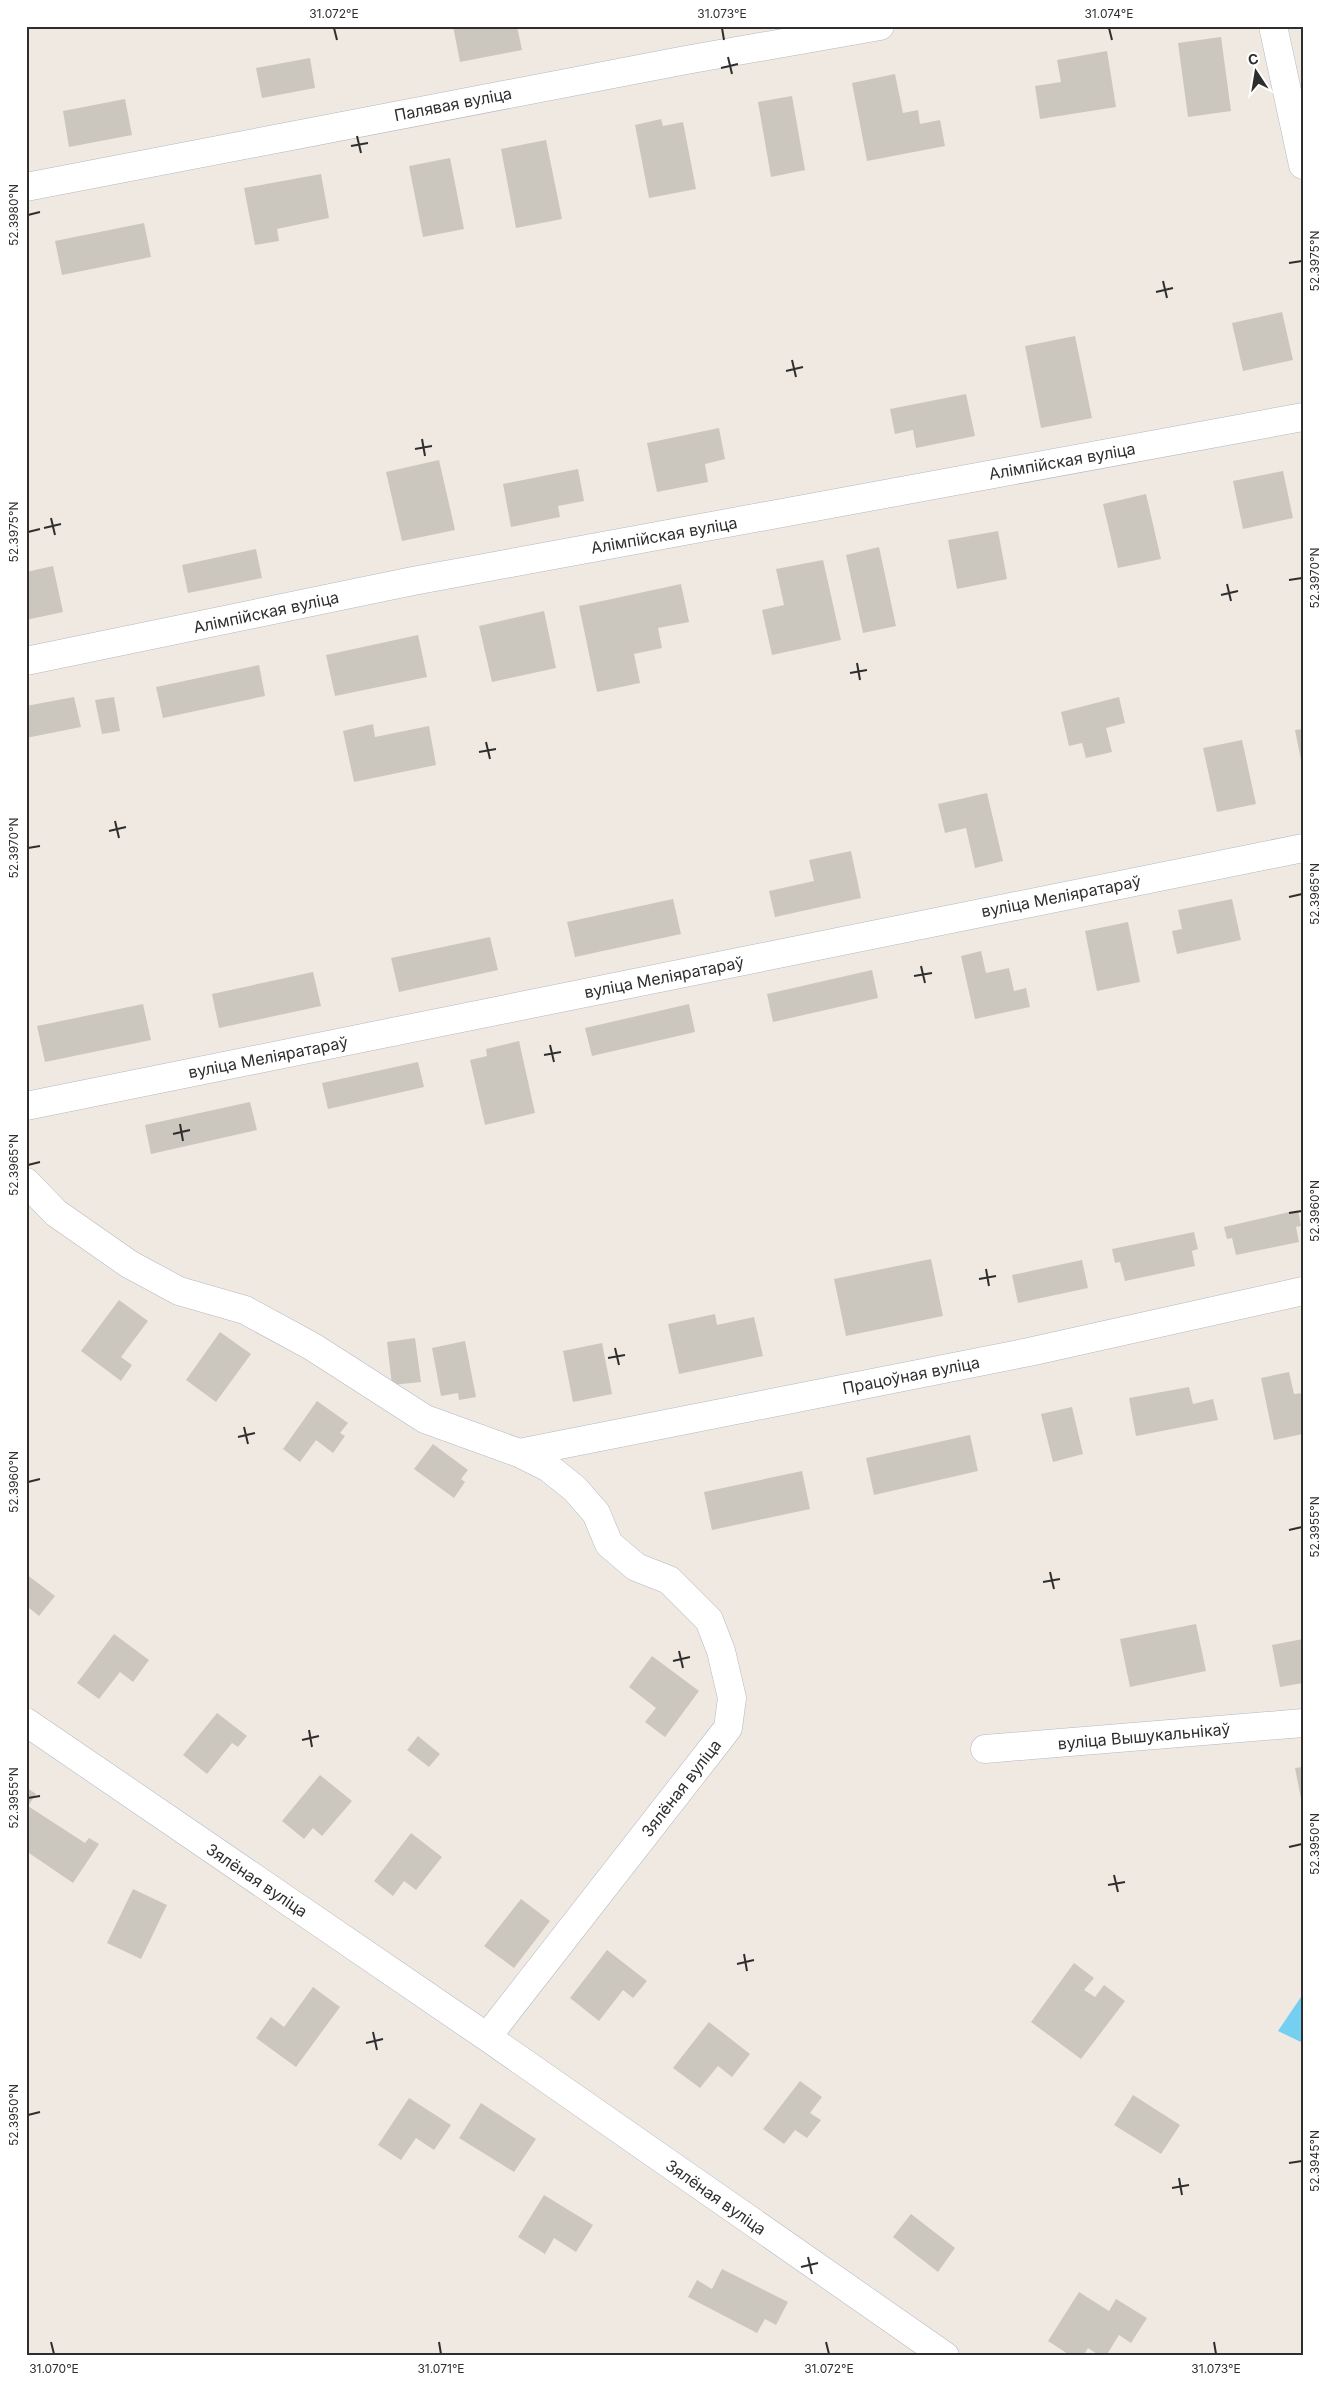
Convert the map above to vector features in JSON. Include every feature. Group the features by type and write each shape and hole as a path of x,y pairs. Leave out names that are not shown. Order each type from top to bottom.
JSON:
{"street":[{"name":"Палявая вуліца","path":"26,187 667,64 880,26"},
{"path":"1273,26 1303,164"},
{"name":"Алімпійская вуліца","path":"26,661 423,580 1303,417"},
{"name":"вуліца Меліяратараў","path":"26,1106 1303,848"},
{"path":"26,1182 56,1213 129,1264 178,1290 245,1310 313,1347 425,1419 519,1452"},
{"name":"Працоўная вуліца","path":"519,1452 1019,1354 1303,1291"},
{"name":"Зялёная вуліца","path":"487,2037 728,1728 732,1698 721,1651 709,1620 669,1580 636,1567 609,1544 596,1513 575,1489 549,1468 519,1452"},
{"name":"Зялёная вуліца","path":"26,1722 487,2037 945,2356"},
{"name":"вуліца Вышукальнікаў","path":"985,1749 1303,1723"}],"water":[{"path":"1303,1994 1303,2043 1278,2031"}],"building":[{"path":"453,26 517,26 522,50 460,62"},
{"path":"1221,37 1231,111 1188,117 1178,43"},
{"path":"1107,51 1116,107 1040,119 1035,86 1061,82 1057,60"},
{"path":"310,58 315,88 262,98 256,68"},
{"path":"895,74 903,113 918,110 920,124 940,120 945,146 867,161 852,83"},
{"path":"792,96 805,170 771,177 758,102"},
{"path":"125,99 132,135 69,147 63,111"},
{"path":"661,119 663,126 683,122 696,189 649,198 635,125"},
{"path":"546,140 562,219 516,228 501,149"},
{"path":"450,158 464,229 423,237 409,166"},
{"path":"321,174 329,218 277,229 279,241 255,245 244,188"},
{"path":"144,223 151,257 62,275 55,241"},
{"path":"1282,312 1293,360 1243,371 1232,323"},
{"path":"1075,336 1092,418 1041,428 1025,346"},
{"path":"966,394 975,436 916,448 913,430 895,434 890,409"},
{"path":"719,428 725,459 705,464 708,482 657,492 647,443"},
{"path":"439,460 455,530 402,541 386,472"},
{"path":"578,469 584,501 558,506 560,517 511,527 503,484"},
{"path":"1283,471 1293,518 1243,529 1233,481"},
{"path":"1146,494 1161,559 1118,568 1103,504"},
{"path":"998,531 1007,579 957,589 948,540"},
{"path":"879,547 896,626 863,633 846,555"},
{"path":"256,549 262,578 188,593 182,565"},
{"path":"823,560 841,640 772,655 762,610 784,605 776,569"},
{"path":"53,566 63,612 26,620 26,572"},
{"path":"681,584 689,622 658,628 662,648 634,654 640,683 597,692 579,606"},
{"path":"544,611 556,668 492,682 479,626"},
{"path":"418,635 427,677 335,696 326,655"},
{"path":"259,665 265,696 163,718 156,687"},
{"path":"74,697 81,727 26,738 26,706"},
{"path":"114,697 120,731 102,734 95,700"},
{"path":"1119,697 1125,723 1106,728 1112,752 1086,758 1082,743 1069,746 1061,712"},
{"path":"373,724 375,737 429,726 436,765 354,782 343,731"},
{"path":"1303,729 1303,765 1302,765 1295,730"},
{"path":"1242,740 1256,804 1217,812 1203,748"},
{"path":"987,793 1003,861 975,868 966,828 945,833 938,804"},
{"path":"851,851 861,898 775,917 769,891 814,881 809,860"},
{"path":"673,899 681,934 575,957 567,922"},
{"path":"1232,899 1241,940 1177,954 1172,931 1182,929 1178,910"},
{"path":"1128,922 1140,982 1097,991 1085,931"},
{"path":"490,937 498,970 399,992 391,958"},
{"path":"981,951 986,973 1009,968 1014,991 1026,988 1030,1007 975,1019 961,956"},
{"path":"872,970 878,998 773,1022 767,994"},
{"path":"313,972 321,1006 219,1028 212,994"},
{"path":"143,1004 151,1040 45,1062 37,1026"},
{"path":"689,1004 695,1032 592,1056 585,1028"},
{"path":"519,1041 535,1113 485,1125 470,1060 487,1056 486,1049"},
{"path":"418,1062 424,1087 328,1109 322,1083"},
{"path":"250,1102 257,1130 151,1154 145,1125"},
{"path":"1298,1210 1301,1226 1296,1227 1299,1242 1236,1255 1232,1238 1227,1239 1224,1227"},
{"path":"1194,1232 1198,1249 1192,1251 1195,1266 1125,1281 1120,1262 1115,1263 1112,1249"},
{"path":"931,1259 943,1316 846,1336 834,1279"},
{"path":"1082,1260 1088,1288 1018,1303 1012,1275"},
{"path":"119,1300 148,1321 121,1357 132,1365 121,1381 81,1351"},
{"path":"715,1314 717,1325 754,1317 763,1356 679,1374 668,1324"},
{"path":"220,1332 251,1354 216,1402 186,1380"},
{"path":"415,1338 421,1382 392,1385 387,1342"},
{"path":"465,1341 476,1397 459,1400 458,1393 441,1396 432,1348"},
{"path":"602,1343 612,1394 573,1402 563,1351"},
{"path":"1289,1372 1294,1394 1303,1393 1303,1434 1274,1440 1261,1378"},
{"path":"1189,1387 1193,1404 1213,1399 1218,1420 1136,1436 1129,1398"},
{"path":"317,1401 348,1423 340,1433 345,1436 333,1453 316,1440 300,1462 283,1449"},
{"path":"1072,1407 1083,1454 1053,1462 1041,1414"},
{"path":"970,1435 978,1471 874,1495 866,1458"},
{"path":"433,1444 468,1470 461,1479 465,1482 454,1498 414,1469"},
{"path":"802,1471 810,1509 712,1530 704,1492"},
{"path":"26,1574 55,1596 39,1616 29,1608 26,1611"},
{"path":"1196,1624 1206,1671 1130,1687 1120,1639"},
{"path":"114,1634 149,1660 133,1682 120,1672 99,1699 77,1683"},
{"path":"1303,1639 1303,1683 1280,1687 1272,1645"},
{"path":"652,1656 699,1691 665,1737 645,1722 656,1708 629,1687"},
{"path":"217,1713 247,1736 238,1747 232,1743 207,1774 183,1755"},
{"path":"418,1736 440,1754 429,1767 407,1750"},
{"path":"1303,1767 1303,1804 1302,1804 1295,1768"},
{"path":"320,1775 352,1801 322,1836 313,1828 304,1839 282,1821"},
{"path":"26,1787 36,1794 28,1806 85,1843 89,1838 99,1844 73,1883 26,1851"},
{"path":"411,1833 442,1857 416,1890 404,1881 393,1896 374,1881"},
{"path":"133,1889 167,1905 141,1959 107,1943"},
{"path":"521,1899 550,1921 514,1968 484,1946"},
{"path":"607,1950 647,1981 633,1998 623,1990 599,2021 570,1998"},
{"path":"1074,1963 1094,1978 1084,1990 1095,1997 1104,1985 1125,2001 1081,2059 1031,2022"},
{"path":"313,1987 340,2007 296,2067 256,2038 271,2017 284,2027"},
{"path":"709,2022 750,2054 732,2077 718,2066 700,2088 673,2068"},
{"path":"800,2081 822,2097 810,2113 821,2120 807,2138 795,2130 784,2144 763,2129"},
{"path":"1133,2095 1180,2125 1161,2154 1114,2125"},
{"path":"409,2098 451,2125 434,2150 416,2138 401,2160 378,2145"},
{"path":"481,2103 536,2139 514,2172 459,2138"},
{"path":"544,2195 593,2225 576,2252 554,2238 545,2254 518,2237"},
{"path":"911,2214 955,2248 938,2272 893,2237"},
{"path":"722,2269 788,2302 776,2325 765,2319 757,2333 688,2297 697,2280 712,2289"},
{"path":"1079,2292 1109,2311 1116,2299 1147,2318 1131,2343 1119,2335 1106,2356 1100,2356 1088,2348 1083,2356 1071,2356 1048,2341"}]}
